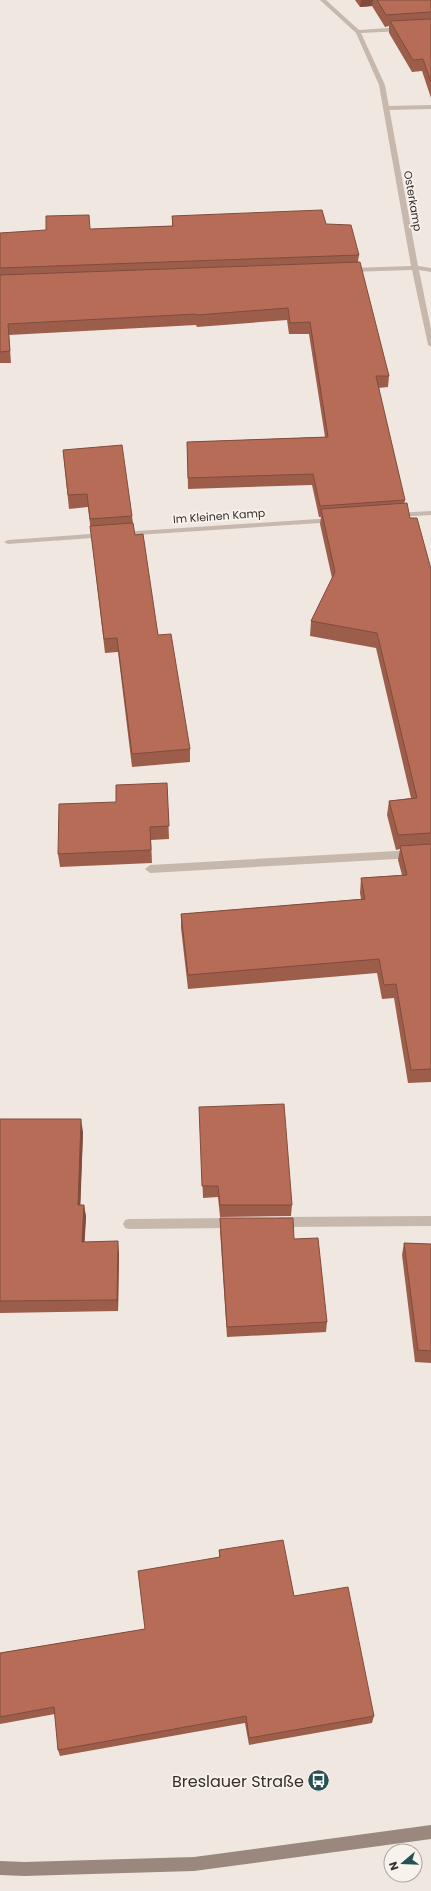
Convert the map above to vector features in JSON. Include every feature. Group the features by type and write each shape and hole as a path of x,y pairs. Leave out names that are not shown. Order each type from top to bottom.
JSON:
{"street":[{"name":"Osterkamp","path":"323,0 358,32 382,85 415,268 431,346"},
{"path":"358,32 409,28"},
{"path":"386,108 431,107"},
{"path":"343,270 415,268 431,270"},
{"path":"392,516 431,513"},
{"name":"Im Kleinen Kamp","path":"8,542 345,519"},
{"path":"150,869 431,853"},
{"path":"272,1223 431,1221"},
{"path":"129,1224 248,1223"},
{"path":"0,1868 24,1869 194,1864 431,1832"}],"building":[{"path":"377,0 431,0 431,12 386,15"},
{"path":"431,19 431,82 423,59 413,60 390,21"},
{"path":"322,210 326,224 351,225 359,255 0,268 0,233 46,230 46,216 89,215 90,229 173,226 172,216"},
{"path":"360,262 389,376 376,376 405,500 320,506 313,474 188,478 187,442 328,437 310,322 290,323 288,308 197,315 8,324 10,351 0,352 0,275"},
{"path":"122,445 132,516 90,519 87,494 68,495 63,450"},
{"path":"407,503 410,518 417,518 431,569 431,833 398,835 389,801 417,798 377,633 311,621 335,572 321,509"},
{"path":"133,523 135,535 143,534 158,635 171,634 190,749 132,754 117,638 104,639 90,526"},
{"path":"167,783 169,826 150,827 151,850 58,854 59,804 116,802 116,785"},
{"path":"431,844 431,1069 411,1070 396,984 384,985 379,959 188,975 181,914 365,899 361,878 407,875 400,846"},
{"path":"284,1104 292,1205 220,1205 218,1186 202,1186 199,1107"},
{"path":"0,1119 81,1119 78,1205 84,1205 82,1242 118,1241 117,1300 0,1301"},
{"path":"220,1218 293,1218 294,1239 318,1238 327,1322 227,1327"},
{"path":"404,1243 431,1244 431,1351 418,1350"},
{"path":"283,1540 294,1596 348,1587 374,1716 249,1738 246,1716 58,1750 54,1707 0,1717 0,1653 145,1629 138,1571 220,1557 219,1550"}],"place":[{"name":"Breslauer Straße","path":"319,1781"}]}
